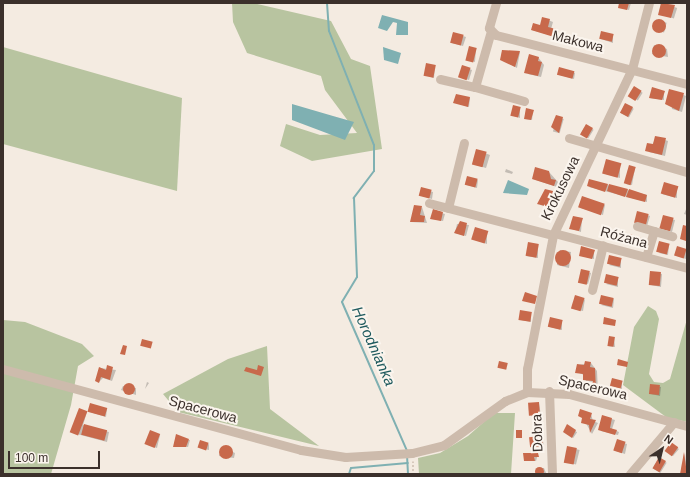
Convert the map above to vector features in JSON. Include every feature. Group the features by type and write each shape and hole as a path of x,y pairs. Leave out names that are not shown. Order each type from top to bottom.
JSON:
{"street":[{"path":"475,87 491,31 496,3"},
{"name":"Krokusowa","path":"527,392 527,369 553,234 596,147 632,69 649,4"},
{"name":"Makowa","path":"491,31 496,35 687,84"},
{"path":"440,78 524,101"},
{"path":"569,138 687,172"},
{"path":"448,208 464,143"},
{"name":"Różana","path":"429,203 603,245 687,268"},
{"path":"637,226 672,236"},
{"path":"646,257 654,231"},
{"path":"592,290 603,245"},
{"name":"Spacerowa","path":"3,369 301,450 345,457 412,453 444,445 505,401 527,392 550,391 687,426"},
{"name":"Dobra","path":"550,391 552,474"},
{"path":"630,474 674,422"}],"path":[{"path":"412,453 413,474"}],"green space":[{"path":"232,3 253,3 331,21 351,59 370,66 382,149 312,161 280,146 286,124 320,135 357,133 325,90 321,76 247,53 233,22"},
{"path":"3,47 182,98 177,191 3,144"},
{"path":"648,306 656,311 659,319 649,374 654,382 663,383 670,379 687,319 687,422 666,417 623,385 634,327"},
{"path":"3,320 25,322 82,344 94,356 78,366 71,405 51,474 3,474"},
{"path":"267,346 270,409 319,446 178,412 163,394 228,359"},
{"path":"494,413 515,413 511,474 419,474 418,458 440,453 468,436"}],"water":[{"path":"382,15 408,22 408,35 396,35 397,23 393,22 387,31 378,28"},
{"path":"383,47 401,53 398,64 384,60"},
{"path":"292,104 354,122 345,140 292,120"},
{"path":"508,180 529,189 527,195 503,193"}],"building":[{"path":"619,3 629,3 627,10 618,8"},
{"path":"661,3 675,5 671,18 658,15"},
{"path":"542,17 550,19 548,27 556,29 554,37 531,30 533,23 540,25"},
{"path":"659,19 664,21 666,26 664,31 659,33 654,31 652,26 654,21"},
{"path":"601,31 614,34 612,42 599,39"},
{"path":"453,32 464,35 461,45 450,43"},
{"path":"656,44 662,44 666,48 666,54 662,58 656,58 652,54 652,48"},
{"path":"469,46 477,48 473,62 465,61"},
{"path":"502,50 520,51 515,67 500,60"},
{"path":"529,54 539,57 538,61 542,62 538,76 524,73"},
{"path":"426,63 436,65 433,78 424,76"},
{"path":"462,65 471,68 467,80 458,77"},
{"path":"559,67 574,71 572,79 557,75"},
{"path":"634,86 642,91 635,101 628,96"},
{"path":"652,87 665,91 662,100 649,98"},
{"path":"669,89 684,93 679,111 665,104"},
{"path":"456,94 470,97 468,107 453,103"},
{"path":"625,103 633,107 628,117 620,113"},
{"path":"513,105 521,107 518,118 510,116"},
{"path":"526,108 534,110 531,120 524,119"},
{"path":"556,115 563,117 559,133 551,127"},
{"path":"586,124 593,128 587,138 580,134"},
{"path":"655,136 666,138 662,155 645,151 647,143 653,144"},
{"path":"476,149 487,152 482,167 472,164"},
{"path":"606,159 621,163 618,178 602,173"},
{"path":"629,165 636,167 630,185 624,183"},
{"path":"535,167 549,171 551,179 556,180 554,186 532,179"},
{"path":"467,176 478,179 475,188 465,185"},
{"path":"589,179 608,184 605,192 587,186"},
{"path":"664,182 678,186 675,198 661,194"},
{"path":"609,184 628,189 625,197 607,191"},
{"path":"421,187 432,190 429,199 419,196"},
{"path":"545,189 553,191 549,207 537,204"},
{"path":"629,189 647,195 645,202 626,197"},
{"path":"582,196 605,204 601,215 578,207"},
{"path":"414,205 422,206 420,215 425,216 424,222 410,222"},
{"path":"433,209 443,212 441,221 430,219"},
{"path":"637,211 649,214 646,226 634,223"},
{"path":"663,215 674,218 670,231 659,229"},
{"path":"573,216 583,218 579,231 569,229"},
{"path":"460,221 467,223 464,236 454,233"},
{"path":"683,225 687,226 686,241 680,239"},
{"path":"475,227 488,231 485,244 471,239"},
{"path":"630,234 646,240 644,246 628,241"},
{"path":"659,241 670,244 667,254 656,252"},
{"path":"528,242 539,244 536,258 526,256"},
{"path":"581,246 595,250 592,259 579,256"},
{"path":"677,246 687,249 684,258 674,256"},
{"path":"563,250 570,255 571,258 566,265 563,266 556,261 555,258 560,251"},
{"path":"609,255 622,258 620,267 607,264"},
{"path":"581,269 590,271 587,285 578,283"},
{"path":"650,271 661,272 660,286 649,285"},
{"path":"606,274 619,277 617,286 604,283"},
{"path":"525,292 537,296 535,304 522,301"},
{"path":"575,295 585,298 580,311 571,308"},
{"path":"601,295 614,298 612,307 599,304"},
{"path":"520,310 532,312 530,322 518,320"},
{"path":"550,317 563,320 560,330 548,327"},
{"path":"604,317 616,320 615,326 603,324"},
{"path":"609,336 615,337 613,347 607,346"},
{"path":"142,339 153,342 151,349 140,346"},
{"path":"123,345 127,346 125,355 120,354"},
{"path":"618,359 628,362 627,367 617,365"},
{"path":"499,361 508,363 506,370 497,368"},
{"path":"585,361 591,362 590,367 595,368 596,391 591,390 593,381 583,380 583,374 575,373 577,364 584,365"},
{"path":"107,365 113,367 110,380 101,377 99,383 95,381 99,367 106,370"},
{"path":"258,365 264,367 261,376 244,371 246,367 257,370"},
{"path":"612,378 623,381 621,389 610,386"},
{"path":"127,383 131,383 135,389 131,395 127,395 123,391 123,387"},
{"path":"650,384 660,385 659,395 649,394"},
{"path":"539,402 540,415 529,416 528,403"},
{"path":"90,403 107,408 105,417 88,412"},
{"path":"79,408 87,411 78,435 70,432"},
{"path":"580,409 592,413 590,419 596,420 590,433 589,425 581,423 582,418 578,416"},
{"path":"602,415 612,418 610,428 617,430 615,435 598,430"},
{"path":"84,424 107,430 104,441 81,435"},
{"path":"567,424 576,430 572,438 563,432"},
{"path":"150,430 160,434 155,448 144,444"},
{"path":"516,430 522,430 522,438 516,438"},
{"path":"176,434 189,439 186,447 173,447"},
{"path":"542,436 543,446 530,447 529,437"},
{"path":"617,439 626,442 622,453 613,450"},
{"path":"200,440 209,443 206,450 198,448"},
{"path":"671,442 678,447 672,456 665,451"},
{"path":"226,445 231,447 233,452 231,457 226,459 221,457 219,452 221,447"},
{"path":"567,446 577,448 574,465 564,463"},
{"path":"684,452 687,474 680,474"},
{"path":"523,453 538,453 539,457 534,457 535,461 524,461"},
{"path":"659,457 666,461 659,472 652,468"},
{"path":"537,467 541,467 543,471 541,475 537,475 535,473 535,469"}],"waterway":[{"name":"Horodnianka","path":"327,3 329,31 374,145 374,171 354,198 357,277 342,302 407,451"},
{"name":"Horodnianka","path":"407,455 408,474"},
{"path":"349,474 351,468 408,463"}]}
